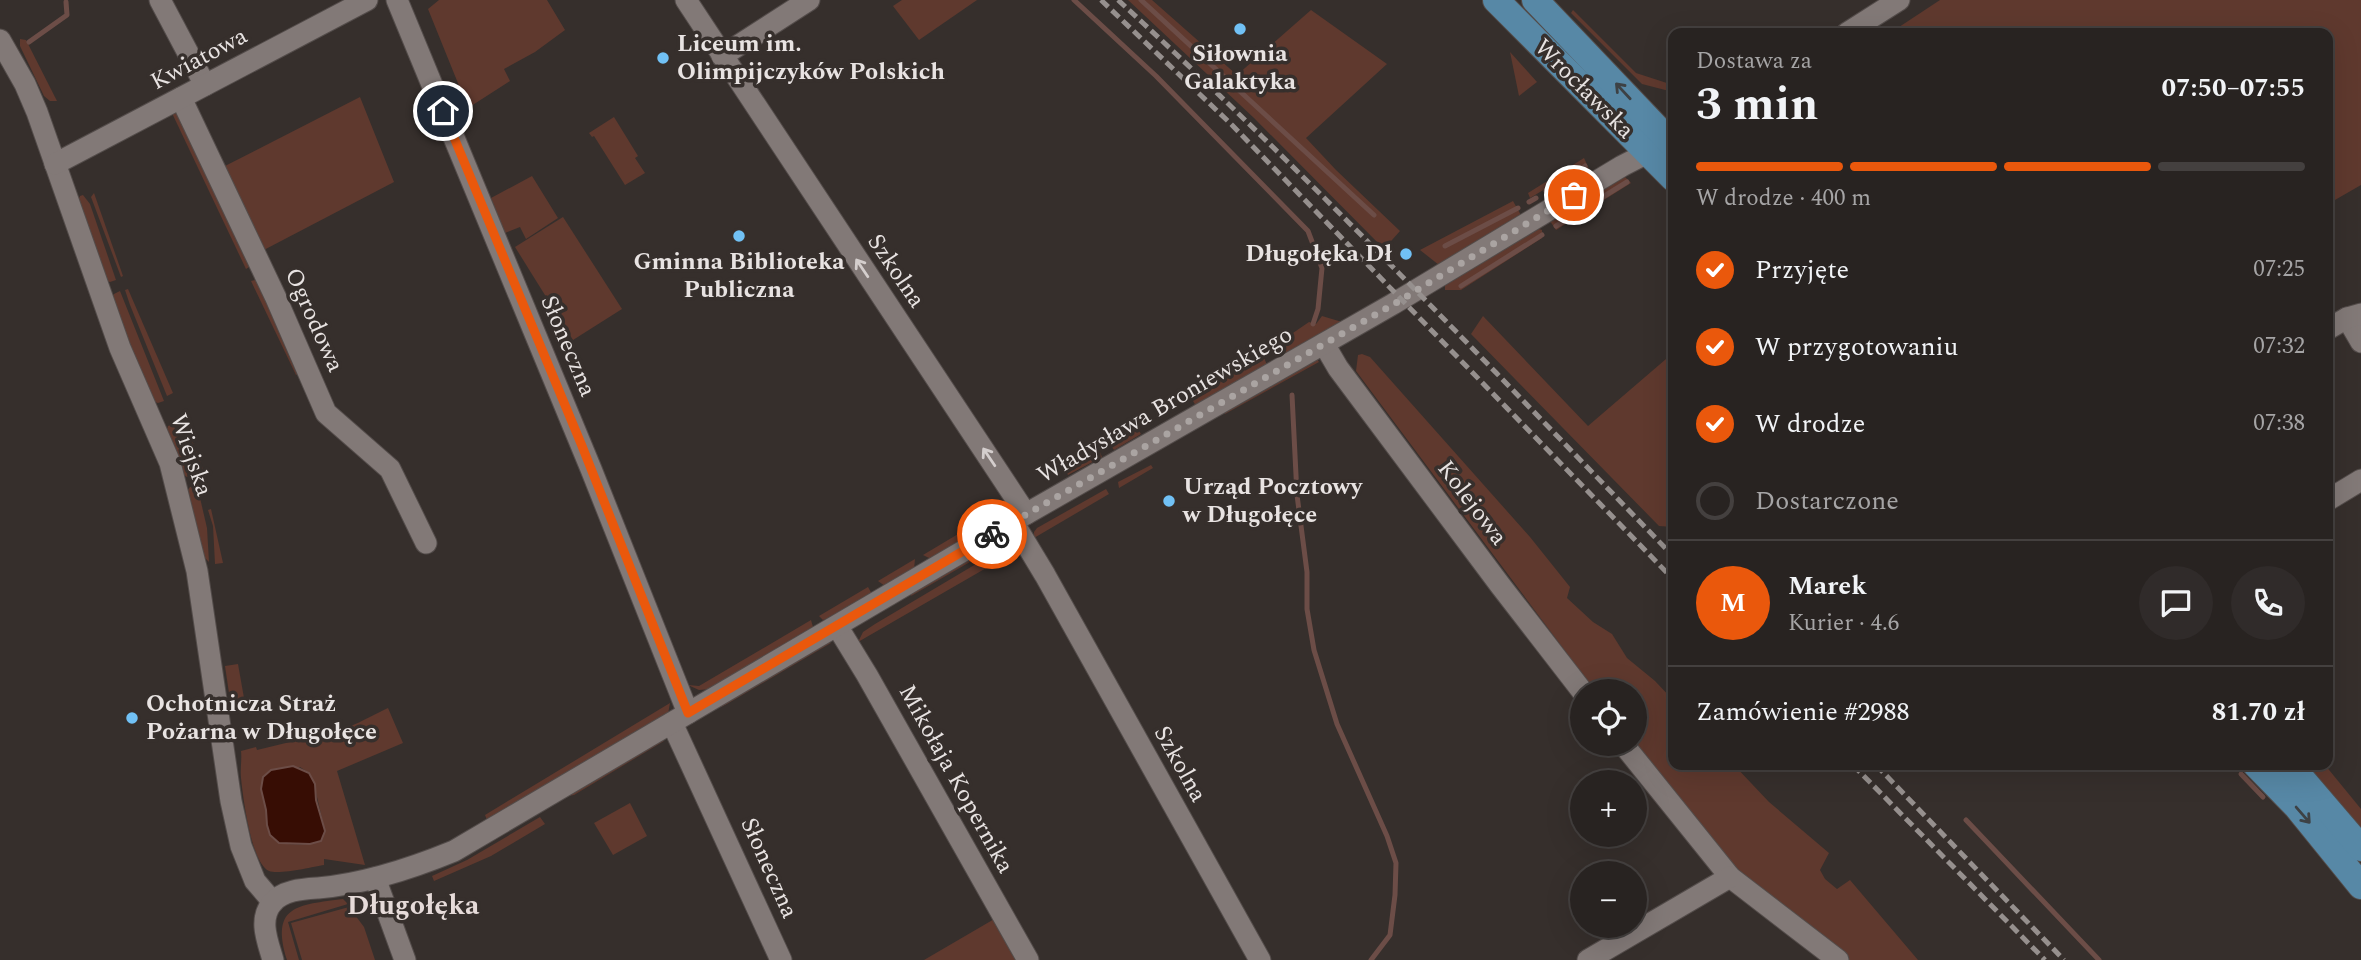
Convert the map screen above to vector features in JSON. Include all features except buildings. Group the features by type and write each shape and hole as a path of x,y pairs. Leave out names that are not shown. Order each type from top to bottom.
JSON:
{"main road":[{"name":"Wrocławska","path":"1496,0 1667,142"},
{"name":"Wrocławska","path":"1535,0 1667,142"},
{"path":"2261,770 2297,807 2361,886"},
{"path":"2294,770 2361,848"}],"street":[{"path":"160,0 205,85"},
{"name":"Kwiatowa","path":"55,164 367,0"},
{"name":"Słoneczna","path":"397,0 596,481 680,718 781,960"},
{"name":"Szkolna","path":"686,0 1019,518 1045,575 1259,960"},
{"path":"722,56 809,0"},
{"path":"1855,28 1899,0"},
{"name":"Wiejska","path":"0,40 25,84 120,348 170,463 197,571 231,801 241,846 255,881 273,902"},
{"name":"Ogrodowa","path":"181,98 327,413 390,469 426,543"},
{"name":"Władysława Broniewskiego","path":"273,902 293,891 375,878 423,864 454,851 1019,518 1324,344 1667,142"},
{"path":"2333,326 2354,316 2361,342"},
{"name":"Kolejowa","path":"1324,344 1338,368 1573,679"},
{"path":"2333,496 2361,480"},
{"name":"Mikołaja Kopernika","path":"837,626 1028,960"},
{"path":"1633,756 1730,877 1838,960"},
{"path":"1588,960 1730,877"},
{"path":"375,878 405,960"},
{"path":"273,902 264,921 273,960"}],"shaded area":[{"path":"439,0 547,0 565,30 535,52 504,69 510,81 468,108 428,9"},
{"path":"902,0 977,0 919,40 893,6"},
{"path":"1128,0 1152,0 1237,75 1311,10 1387,64 1306,138 1400,231 1384,249 1254,118"},
{"path":"1940,0 2361,0 2361,185 2333,201 2333,28 1898,28"},
{"path":"1573,10 1636,73 1668,83 1668,91 1642,84 1571,13"},
{"path":"20,39 26,40 57,101 50,101 44,96 20,46"},
{"path":"1510,52 1537,82 1519,96"},
{"path":"360,97 394,182 260,252 223,167"},
{"path":"176,110 252,265 246,269 171,111"},
{"path":"614,117 638,156 635,158 645,173 625,185 594,136 589,133"},
{"path":"1584,158 1590,171 1586,176 1555,198 1545,189 1530,198 1528,193"},
{"path":"532,176 558,218 526,239 520,227 505,233 491,198"},
{"path":"1625,177 1631,183 1556,230 1550,221"},
{"path":"94,193 123,276 121,277 91,197"},
{"path":"83,195 90,204 116,280 104,280 77,203"},
{"path":"1513,201 1522,217 1439,265 1420,250"},
{"path":"563,217 622,309 573,340 515,247"},
{"path":"1539,229 1542,230 1542,238 1461,290 1445,290 1445,283"},
{"path":"259,279 301,372 296,375 251,281"},
{"path":"128,289 173,393 167,396 130,305 125,290"},
{"path":"120,291 164,401 152,401 111,300 114,294"},
{"path":"1322,316 1342,322 1282,356 1271,348 1309,322 1316,324"},
{"path":"1483,316 1588,426 1668,357 1668,527 1659,526 1471,334"},
{"path":"1262,353 1267,365 1196,406 1190,396"},
{"path":"1358,355 1370,357 1530,537 1570,587 1567,598 1593,622 1612,634 1627,658 1668,695 1668,770 1739,770 1769,802 1829,853 1820,870 1825,879 1837,889 1850,880 1918,960 1849,960 1724,861 1643,756 1647,756 1647,679 1586,679 1356,371"},
{"path":"1317,359 1319,362 1225,414 1225,411"},
{"path":"185,422 204,473 200,474 179,425"},
{"path":"173,424 194,475 187,477 181,473 166,433 168,426"},
{"path":"1138,429 1141,434 1114,450 1110,444"},
{"path":"1099,450 1102,457 1068,475 1066,471"},
{"path":"1151,465 1153,468 1119,488 1118,482"},
{"path":"197,485 207,528 209,562 203,556 186,493 190,487"},
{"path":"1106,489 1109,494 1034,538 1037,528"},
{"path":"1010,503 1009,512 931,559 923,555"},
{"path":"211,509 223,563 215,564 213,526 208,510"},
{"path":"1007,538 1008,540 911,596 912,590"},
{"path":"1008,545 1021,553 1014,552 858,642 863,632 875,624"},
{"path":"915,559 914,569 885,586 878,581"},
{"path":"868,587 872,594 834,616 823,620 819,616"},
{"path":"811,620 813,627 710,689 699,690 688,685 699,686"},
{"path":"825,642 831,643 727,704 721,707 718,705"},
{"path":"238,664 244,698 233,700 229,693 225,666"},
{"path":"670,703 668,714 487,820 485,815"},
{"path":"388,708 403,743 337,771 365,865 324,859 324,865 269,871 257,856 249,829 241,778 241,751 290,742 288,728 297,725 308,726 324,733 336,732","holes":["300,767 309,773 325,831 314,843 284,844 267,825 261,789"]},
{"path":"664,741 574,795 568,796"},
{"path":"293,766 309,773 315,784 316,800 325,831 321,841 310,844 279,843 270,835 261,789 263,777 271,770"},
{"path":"2310,770 2329,770 2361,809 2361,829"},
{"path":"630,803 647,836 613,855 594,823"},
{"path":"540,817 545,824 491,856 434,881 432,876 467,860"},
{"path":"343,899 348,904 288,922 299,960 287,960 282,928 285,918 301,906"},
{"path":"349,907 364,927 375,960 302,960 291,923"},
{"path":"996,918 1019,960 924,960"}],"waterway":[{"path":"1074,0 1156,76 1308,231 1322,268 1318,309 1313,324"},
{"path":"1141,0 1374,215"},
{"path":"29,42 67,15 66,2"},
{"path":"1546,191 1585,166"},
{"path":"1556,226 1627,182"},
{"path":"1529,202 1536,198"},
{"path":"1445,246 1518,208"},
{"path":"1461,286 1542,235"},
{"path":"1292,395 1297,495 1307,572 1307,609 1314,650 1337,724 1387,836 1396,863 1390,935 1371,960"},
{"path":"2241,774 2263,797"},
{"path":"1966,820 2099,960"}],"railway":[{"path":"1101,0 1232,125 1668,574"},
{"path":"1118,0 1330,204 1668,551"},
{"path":"1858,770 2045,960"},
{"path":"1881,770 2064,960"}],"way so far":[{"path":"992,534 1394,304 1574,195"}],"place":[{"name":"Siłownia Galaktyka","path":"1240,29"},
{"name":"Liceum im. Olimpijczyków Polskich","path":"663,58"},
{"name":"Gminna Biblioteka Publiczna","path":"739,236"},
{"name":"Długołęka Dł","path":"1406,254"},
{"name":"Urząd Pocztowy w Długołęce","path":"1169,501"},
{"name":"Ochotnicza Straż Pożarna w Długołęce","path":"132,718"}],"district":[{"name":"Długołęka","path":"413,905"}],"route":[{"path":"443,111 582,446 688,713 992,534"}]}
